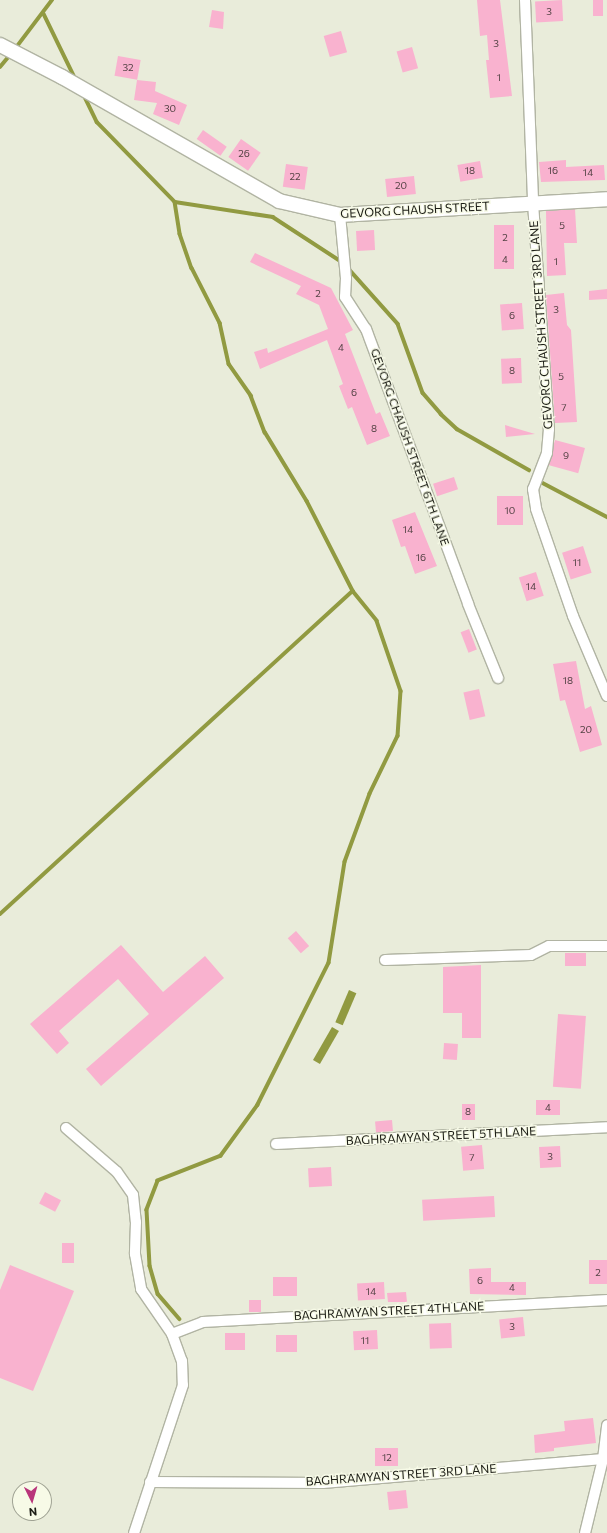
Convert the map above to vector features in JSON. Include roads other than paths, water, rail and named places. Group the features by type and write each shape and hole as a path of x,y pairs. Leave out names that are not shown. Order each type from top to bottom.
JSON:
{"main road":[{"name":"GEVORG CHAUSH STREET","path":"3,46 85,90 279,202 340,215 607,199"}],"street":[{"name":"GEVORG CHAUSH STREET 3RD LANE","path":"525,0 534,203 549,429 547,453 533,489 536,509 572,616 607,696"},
{"name":"GEVORG CHAUSH STREET 6TH LANE","path":"340,215 346,278 345,297 366,329 468,604 498,678"},
{"path":"385,960 531,955 549,946 607,946"},
{"name":"BAGHRAMYAN STREET 5TH LANE","path":"276,1144 607,1127"},
{"path":"66,1128 118,1172 133,1195 136,1222 135,1254 141,1289 172,1334 182,1361 183,1385 134,1533"},
{"name":"BAGHRAMYAN STREET 4TH LANE","path":"172,1334 203,1322 607,1300"},
{"path":"585,1533 603,1459 607,1425"},
{"name":"BAGHRAMYAN STREET 3RD LANE","path":"150,1482 324,1483 603,1459"}],"waterway":[{"path":"15,49 52,0"},
{"path":"44,14 76,80"},
{"path":"0,67 11,54"},
{"path":"84,95 97,122 175,202 273,217 342,262"},
{"path":"175,202 180,234 192,268 220,323 229,364 251,396 265,432 307,501 353,591 377,621 401,691 398,736 370,794 345,862 329,963 258,1105 221,1156 158,1181 147,1210 150,1266 158,1294 180,1319"},
{"path":"348,268 398,324 423,393 441,414 457,429 529,470"},
{"path":"541,482 607,517"},
{"path":"0,914 353,591"}]}
